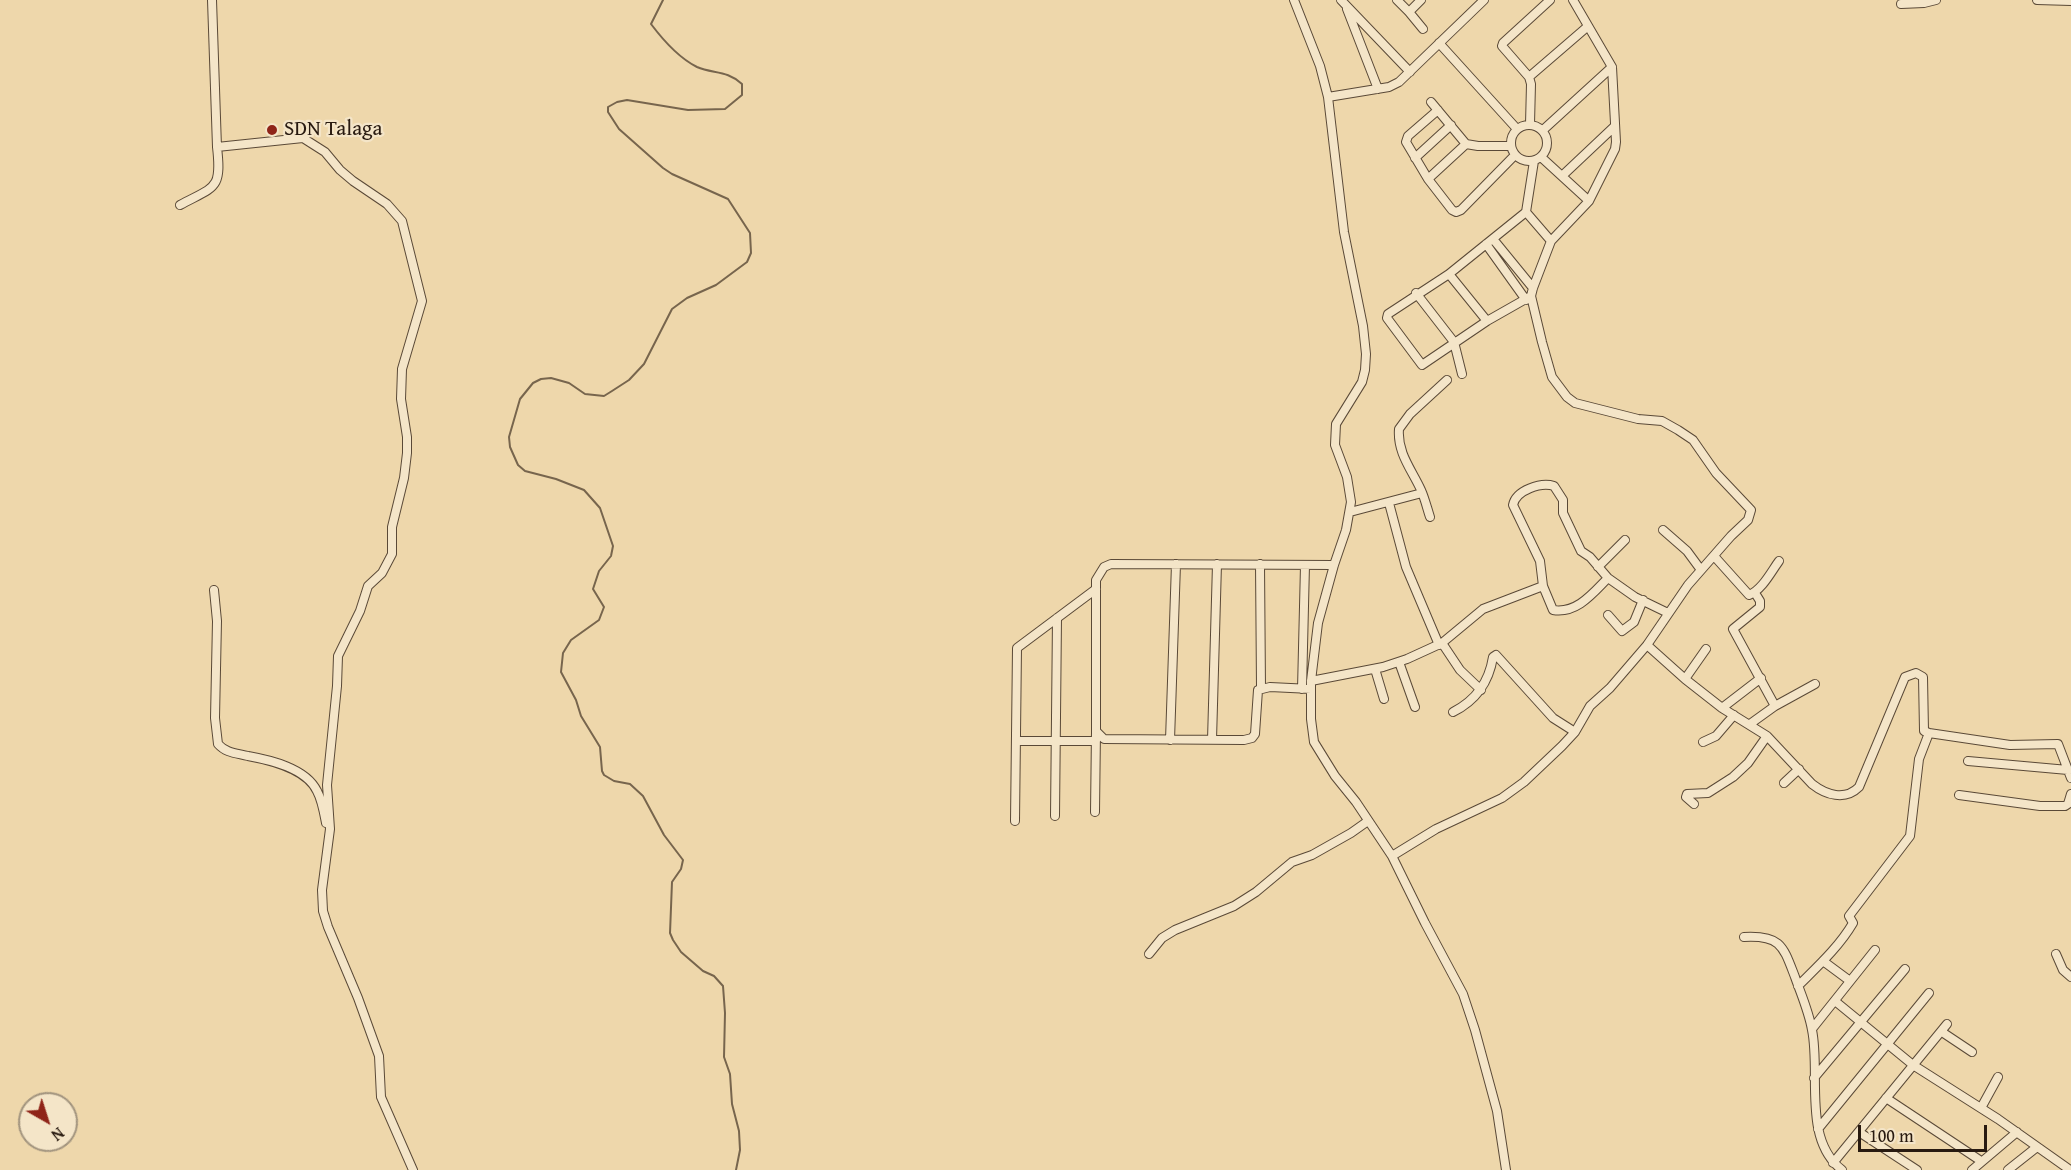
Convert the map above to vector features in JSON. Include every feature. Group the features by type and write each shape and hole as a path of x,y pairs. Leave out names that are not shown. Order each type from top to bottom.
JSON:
{"street":[{"path":"180,205 215,184 219,178 212,0"},
{"path":"1294,0 1320,66 1328,97 1344,232 1363,326 1366,354 1362,382 1336,424 1335,445 1347,477 1351,502 1350,512 1318,623 1308,686"},
{"path":"1397,0 1424,29"},
{"path":"1408,12 1421,0"},
{"path":"1328,97 1389,87 1399,82 1484,0"},
{"path":"1530,124 1531,84 1529,77 1502,46 1550,0"},
{"path":"1573,0 1612,67 1615,149 1588,201 1551,241 1530,295 1454,342 1425,364 1420,363 1387,316 1416,293 1449,274 1526,212 1538,159 1548,144 1543,130 1537,126 1530,124 1517,129 1511,140 1515,155 1524,160 1538,159 1562,176 1588,201"},
{"path":"1900,4 1936,0"},
{"path":"2037,0 2071,1"},
{"path":"1343,3 1378,89"},
{"path":"1343,3 1410,72"},
{"path":"1529,77 1587,27"},
{"path":"1439,43 1517,129"},
{"path":"1543,130 1612,67"},
{"path":"1431,102 1466,144 1511,146"},
{"path":"1438,110 1406,140 1428,179 1452,210 1458,212 1515,155"},
{"path":"1415,158 1451,125"},
{"path":"1562,176 1615,126"},
{"path":"217,147 303,138 325,152 340,170 363,189 387,204 402,221 422,301 402,369 401,399 407,453 404,478 392,527 392,554 382,573 368,586 360,611 338,656 327,785 329,836 322,890 323,911 332,939 358,998 379,1056 381,1097 413,1170"},
{"path":"1428,179 1466,144"},
{"path":"1526,212 1551,241"},
{"path":"1392,856 1436,829 1502,798 1524,782 1575,732 1590,706 1610,688 1647,645 1701,570 1748,520 1751,510 1716,473 1694,440 1678,430 1662,421 1638,419 1575,403 1567,398 1552,377 1530,295 1489,241"},
{"path":"1489,241 1530,295"},
{"path":"1449,274 1487,321"},
{"path":"1416,293 1454,342 1462,374"},
{"path":"1430,517 1422,493 1400,448 1399,429 1410,414 1447,380"},
{"path":"1608,578 1586,600 1568,610 1553,610 1543,586 1540,561 1513,505 1516,498 1541,484 1551,484 1556,487 1563,500 1563,513 1581,551 1590,557 1608,578 1635,597 1668,613"},
{"path":"1350,512 1422,493"},
{"path":"1389,503 1406,567 1441,644 1460,670 1480,690"},
{"path":"1664,530 1688,551 1701,570"},
{"path":"1598,567 1625,540"},
{"path":"1714,556 1749,595 1755,593 1779,561"},
{"path":"1095,812 1096,580 1104,567 1111,564 1334,565"},
{"path":"1170,740 1176,564"},
{"path":"1212,740 1217,564"},
{"path":"1260,564 1262,688"},
{"path":"1305,565 1308,686 1314,742 1335,776 1356,802 1392,856 1462,993 1475,1030 1497,1111 1506,1170"},
{"path":"1096,731 1104,739 1111,740 1244,740 1252,738 1257,726 1258,690 1308,686 1399,662 1441,644 1483,609 1543,586"},
{"path":"1015,821 1017,648 1096,589"},
{"path":"214,590 217,621 215,718 218,744 228,752 281,764 312,783 320,797 329,836"},
{"path":"1755,593 1760,601 1760,607 1733,629 1775,706"},
{"path":"1608,615 1622,632 1634,622 1643,600"},
{"path":"1055,816 1057,618"},
{"path":"1647,645 1684,679 1722,708 1767,736 1820,790 1831,795 1839,796 1856,791 1862,783 1905,678 1916,673 1923,677 1922,728 1929,734 2010,745 2055,744 2060,747 2069,774 1968,761"},
{"path":"1684,679 1706,649"},
{"path":"1453,712 1471,701 1480,690 1489,675 1493,657 1496,655 1554,718 1575,732"},
{"path":"1399,662 1416,707"},
{"path":"1375,669 1384,699"},
{"path":"1722,708 1761,678"},
{"path":"1750,724 1775,706 1815,684"},
{"path":"1703,742 1716,735 1734,715"},
{"path":"1798,986 1823,961 1851,926 1853,923 1849,916 1910,836 1919,759 1929,734"},
{"path":"1694,804 1686,797 1687,794 1708,793 1733,777 1748,763 1767,736"},
{"path":"1016,741 1096,741"},
{"path":"1785,783 1799,769"},
{"path":"1959,795 2040,806 2065,806 2071,794"},
{"path":"1149,954 1162,938 1175,930 1234,906 1256,892 1275,873 1292,862 1312,855 1368,821"},
{"path":"1744,937 1759,936 1774,939 1781,945 1812,1029 1818,1129 1825,1152 1833,1164 1842,1170"},
{"path":"1812,1029 1875,950"},
{"path":"2056,954 2063,970 2071,977"},
{"path":"1823,961 1850,981"},
{"path":"1814,1078 1905,969"},
{"path":"1818,1129 1929,993"},
{"path":"1835,1001 1913,1065 2017,1132 2070,1170"},
{"path":"1833,1164 1947,1024"},
{"path":"1942,1032 1972,1052"},
{"path":"1981,1108 1998,1077"},
{"path":"1886,1098 1981,1161"},
{"path":"1859,1132 1917,1170"},
{"path":"1972,1170 2017,1132"},
{"path":"2008,1170 2037,1146"}],"waterway":[{"path":"663,0 651,24 678,54 690,63 731,76 742,84 742,95 725,109 688,110 627,100 608,107 608,112 619,129 663,168 728,199 750,233 751,253 747,262 716,285 687,298 672,309 644,364 629,380 604,396 585,394 569,383 551,378 533,383 520,399 509,437 510,447 518,465 525,471 556,479 584,490 600,508 613,546 611,556 599,571 593,589 604,607 599,620 571,640 563,653 561,672 576,700 581,716 600,747 604,775 614,781 630,784 643,796 664,835 683,860 681,869 672,882 670,933 681,952 703,971 714,976 723,986 724,1057 730,1074 732,1104 739,1131 740,1150 736,1170"}],"place":[{"name":"SDN Talaga","path":"272,130"}]}
